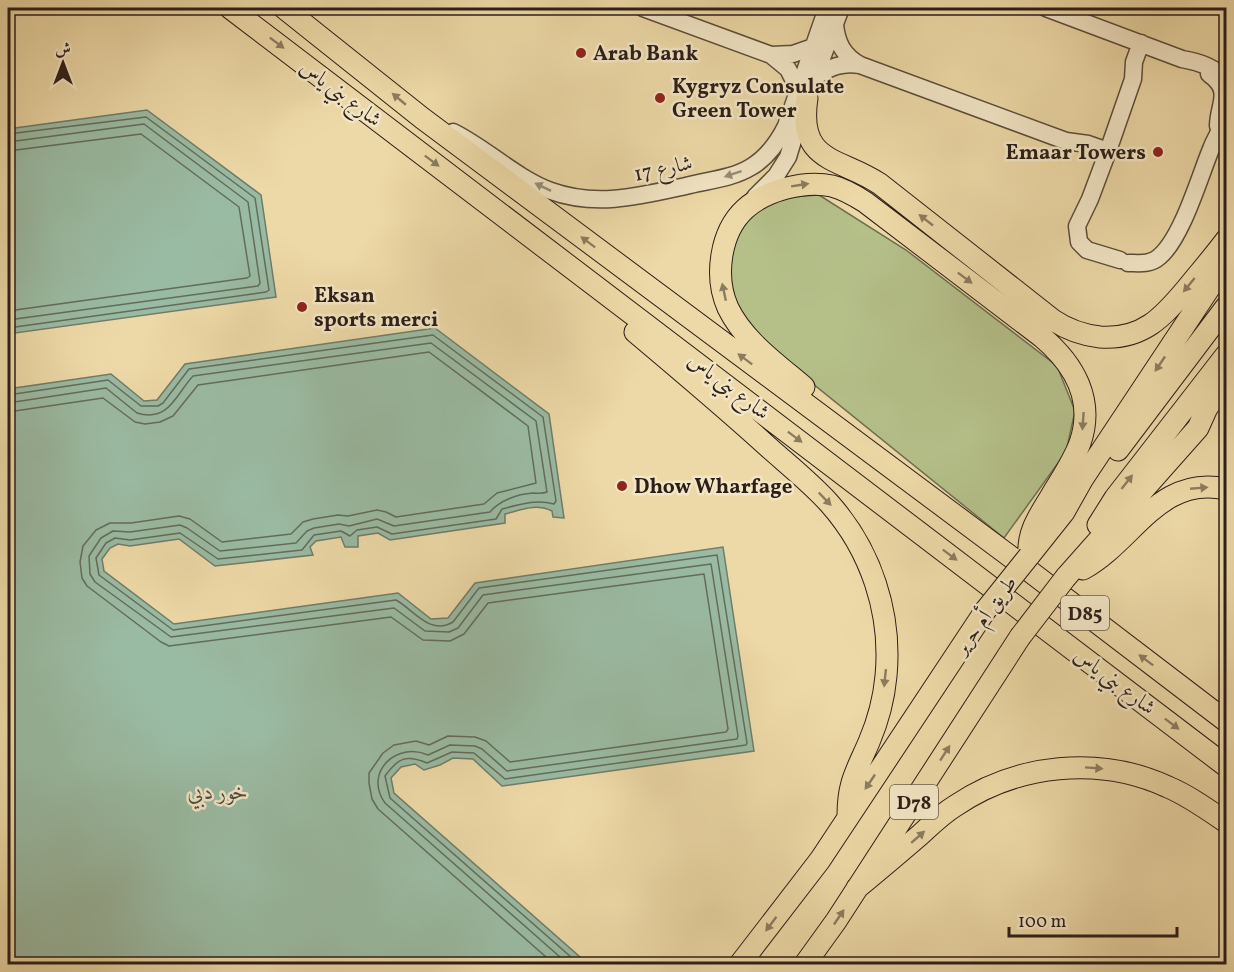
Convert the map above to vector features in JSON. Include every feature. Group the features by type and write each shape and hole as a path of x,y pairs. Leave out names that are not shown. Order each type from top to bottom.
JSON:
{"main road":[{"name":"شارع بني ياس","path":"230,8 1227,766"},
{"name":"شارع بني ياس","path":"284,8 422,118 1225,719"},
{"path":"803,93 806,128 817,150 826,158 860,172 880,184 1053,320 1074,332 1086,336 1113,338 1144,329 1169,310 1227,240"},
{"path":"943,507 742,332 726,302 721,267 723,250 729,233 746,207 771,194 799,184 832,186 849,192 1042,337 1065,358 1080,388 1084,406 1084,424 1073,459 1032,530 1028,547 1029,556"},
{"path":"565,261 615,314 812,486 843,520 856,540 876,583 882,606 886,640 886,674 878,719 850,785 848,815"},
{"name":"طريق أم حرير","path":"740,964 820,860 985,611 1064,512 1082,480 1227,262"},
{"path":"1064,512 1097,478 1227,307"},
{"path":"1089,551 1099,523 1115,498 1227,355"},
{"name":"طريق أم حرير","path":"805,964 1020,637 1066,577 1198,428 1207,408 1227,382"},
{"path":"1198,428 1227,402"},
{"path":"1066,577 1104,556 1156,505 1171,495 1188,489 1206,487 1227,489"},
{"path":"857,888 937,819 962,801 1008,779 1047,770 1108,769 1138,776 1185,795 1227,822"}],"street":[{"path":"640,8 771,55 788,69 803,93"},
{"name":"شارع 17","path":"746,207 776,176 788,157 813,47 827,8"},
{"name":"شارع 17","path":"422,118 474,143 531,181 569,197 589,200 619,199 735,175 766,156 778,142 803,93 815,77 841,8"},
{"path":"1046,8 1211,68 1227,81"},
{"path":"835,25 839,44 844,53 860,65 1066,141 1088,144 1106,157"},
{"path":"1146,45 1134,62 1133,79 1106,157 1077,226 1079,242 1092,253 1124,262 1146,272 1160,269 1171,257 1178,229 1217,134 1227,116"},
{"path":"771,55 792,54 813,47"},
{"path":"1182,59 1211,76 1220,85 1223,103 1217,134"},
{"path":"815,77 841,64 860,65"}],"shaded area":[{"path":"819,195 906,250 1057,366 1075,411 1066,452 1004,538 740,325 725,293 730,249 741,224 777,198"}],"water":[{"path":"147,110 261,195 276,297 8,334 8,129"},
{"name":"خور دبي","path":"435,328 549,414 564,518 553,517 552,511 546,509 528,508 505,514 505,523 390,540 378,533 358,536 358,547 345,547 341,537 316,541 310,547 313,555 215,566 179,539 130,546 118,544 110,548 102,559 104,571 174,624 398,593 431,619 448,618 475,583 723,547 754,751 502,786 473,759 453,758 424,770 415,764 401,767 391,778 394,793 588,964 8,964 8,389 111,374 144,401 157,400 185,364"}],"place":[{"name":"Arab Bank","path":"581,53"},
{"name":"Kygryz Consulate Green Tower","path":"660,98"},
{"name":"Emaar Towers","path":"1158,152"},
{"name":"Eksan sports merci","path":"302,307"},
{"name":"Dhow Wharfage","path":"622,486"}]}
